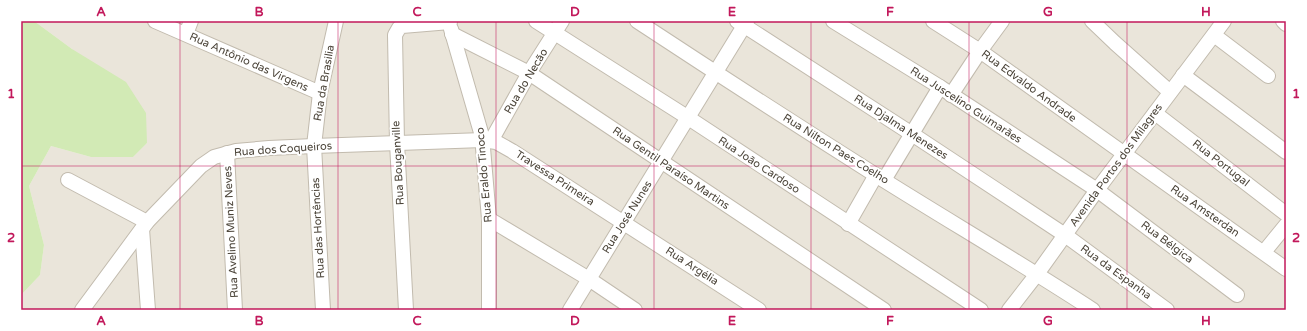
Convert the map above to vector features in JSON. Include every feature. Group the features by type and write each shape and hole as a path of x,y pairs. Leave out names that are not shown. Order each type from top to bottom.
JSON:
{"street":[{"name":"Rua Antônio das Virgens","path":"156,21 320,93"},
{"path":"186,34 191,21"},
{"name":"Rua da Brasilia","path":"314,146 320,93 336,21"},
{"name":"Rua João Cardoso","path":"536,21 559,27 687,117 981,310"},
{"name":"Rua Nilton Paes Coelho","path":"637,21 880,177 1093,310"},
{"name":"Rua Juscelino Guimarães","path":"833,21 946,91 1097,190"},
{"name":"Rua Edvaldo Andrade","path":"933,21 980,51 1124,154"},
{"path":"848,224 912,134 980,51 1002,21"},
{"path":"1092,21 1170,92"},
{"path":"1283,21 1286,24"},
{"name":"Rua José Nunes","path":"570,310 662,162 687,117 716,73 743,23"},
{"name":"Rua Djalma Menezes","path":"743,23 1065,235"},
{"name":"Rua Bouganville","path":"406,310 397,142 395,35 400,26 450,25"},
{"name":"Rua Gentil Paraíso Martins","path":"450,25 529,73 884,310"},
{"name":"Rua Eraldo Tinoco","path":"450,25 481,129 487,140 489,310"},
{"path":"1219,25 1268,76"},
{"name":"Avenida Portos dos Milagres","path":"1009,310 1219,25"},
{"name":"Rua do Necão","path":"487,140 559,27"},
{"path":"1183,75 1286,152"},
{"name":"Rua Portugal","path":"1155,113 1286,214"},
{"name":"Rua dos Coqueiros","path":"82,310 145,225 201,166 214,157 226,153 269,148 397,142 487,140"},
{"name":"Travessa Primeira","path":"487,140 512,151 624,222"},
{"name":"Rua das Hortências","path":"314,146 323,310"},
{"name":"Rua Avelino Muniz Neves","path":"226,153 235,310"},
{"name":"Rua Amsterdan","path":"1124,154 1286,269"},
{"path":"68,180 145,225 148,310"},
{"name":"Rua Bélgica","path":"1097,190 1237,295"},
{"path":"489,219 589,279 635,310"},
{"name":"Rua Argélia","path":"624,222 759,310"},
{"path":"1264,252 1286,225"},
{"name":"Rua da Espanha","path":"1065,235 1167,310"}],"shaded area":[{"path":"34,21 1286,21 1286,310 21,310 21,295 40,275 44,245 29,186 51,146 91,157 133,157 147,143 72,49"}],"green space":[{"path":"21,21 34,21 72,49 126,82 146,113 147,143 133,157 91,157 51,146 29,186 44,245 40,275 21,295"}]}
